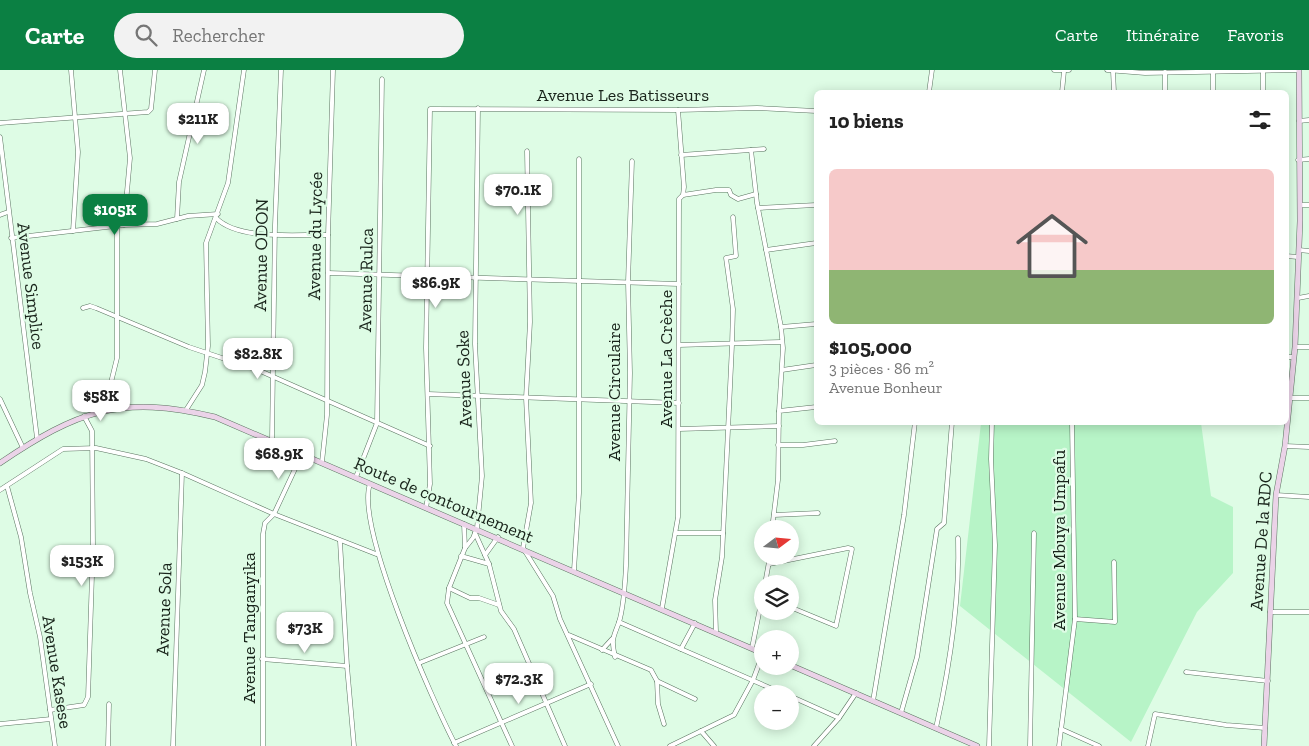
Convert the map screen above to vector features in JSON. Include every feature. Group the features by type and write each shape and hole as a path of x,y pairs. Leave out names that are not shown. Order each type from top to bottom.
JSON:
{"street":[{"path":"71,70 78,152 74,231"},
{"path":"120,70 130,158 124,225"},
{"path":"0,123 150,111 155,70"},
{"path":"176,219 179,182 204,70"},
{"path":"186,410 202,385 207,353 206,243 230,175 236,112 244,70"},
{"name":"Avenue ODON","path":"272,440 275,233 281,70"},
{"name":"Avenue du Lycée","path":"322,462 328,416 326,402 332,70"},
{"path":"929,90 932,70"},
{"path":"1054,70 1069,70"},
{"path":"1107,70 1165,72 1299,70"},
{"name":"Avenue De la RDC","path":"1289,408 1298,298 1300,205 1298,160 1299,70"},
{"path":"1062,90 1064,71"},
{"path":"1113,71 1114,90"},
{"path":"1213,71 1213,90"},
{"path":"1262,71 1263,90"},
{"path":"1165,72 1165,90"},
{"name":"Avenue Rulca","path":"356,478 378,423 382,79"},
{"name":"Avenue Les Batisseurs","path":"428,276 430,108 678,110 757,108 814,111"},
{"name":"Avenue Soke","path":"476,531 482,466 476,396 478,108"},
{"name":"Avenue La Crèche","path":"662,608 678,518 680,199 683,195 678,110"},
{"path":"1298,121 1309,120"},
{"name":"Avenue Simplice","path":"0,137 37,438"},
{"path":"681,155 764,149"},
{"path":"751,150 758,208 781,327 782,370 778,474 773,520"},
{"path":"526,151 530,322 526,398 531,503 523,548 544,580 618,746"},
{"path":"574,570 579,493 579,158"},
{"path":"1298,160 1309,159"},
{"name":"Avenue Circulaire","path":"612,639 614,629 619,622 624,592 629,402 628,282 632,160"},
{"path":"683,195 729,190 731,195 738,199 756,194"},
{"path":"758,208 814,205"},
{"path":"1300,205 1309,205"},
{"path":"0,215 8,212"},
{"path":"11,238 124,225 157,224 176,219 217,216"},
{"path":"217,216 224,226 234,230 328,234"},
{"path":"716,632 715,600 722,558 733,309 726,258 736,256 733,216"},
{"path":"104,411 117,358 117,226"},
{"path":"766,250 814,243"},
{"path":"1299,250 1309,250"},
{"path":"1289,256 1298,257"},
{"path":"328,273 680,284"},
{"path":"426,508 429,492 430,446 428,276"},
{"path":"1298,298 1309,296"},
{"path":"83,308 90,306 207,353 274,377 326,402 430,446"},
{"path":"781,327 814,324"},
{"path":"680,345 781,342"},
{"path":"1295,347 1309,347"},
{"path":"1289,357 1294,357"},
{"path":"782,370 814,365"},
{"path":"428,394 680,403"},
{"path":"0,398 23,448"},
{"path":"1290,398 1309,398"},
{"name":"Route de contournement","path":"0,463 37,438 84,416 104,411 155,406 186,410 215,417 272,440 464,524 476,531 498,537 752,648"},
{"path":"779,411 814,408"},
{"path":"50,710 84,705 88,697 93,554 92,447 91,428 84,416"},
{"path":"873,701 904,515 915,425"},
{"path":"901,713 917,657 936,529 944,523 952,425"},
{"path":"990,746 995,545 990,459 992,425"},
{"name":"Avenue Mbuya Umpafu","path":"1059,746 1075,619 1072,425"},
{"name":"Avenue De la RDC","path":"1264,746 1276,495 1287,425"},
{"path":"679,429 779,426"},
{"path":"778,445 803,445 835,441"},
{"path":"1285,446 1309,447"},
{"path":"0,490 62,449 92,447 146,459 182,472 274,514 376,554"},
{"name":"Avenue Tanganyika","path":"263,746 263,534 265,523 274,514 302,454"},
{"name":"Avenue Sola","path":"173,746 182,472"},
{"path":"370,484 368,500 376,554 419,663 455,744 591,684"},
{"name":"Avenue Kasese","path":"7,486 21,537 30,593 40,637 55,746"},
{"path":"1276,495 1309,497"},
{"path":"774,515 818,513"},
{"path":"464,524 465,548"},
{"path":"476,531 461,556 448,588 447,603 512,746"},
{"path":"476,531 489,564 499,605 514,629 565,746"},
{"path":"676,533 723,533"},
{"path":"1030,746 1034,533"},
{"path":"485,555 498,537"},
{"path":"936,728 944,696 957,608 958,538"},
{"path":"340,541 347,666 354,746"},
{"path":"799,558 848,548 852,549 836,626 799,611"},
{"path":"461,556 489,564"},
{"path":"1075,619 1115,622 1114,562"},
{"path":"448,588 470,598 479,598 499,605"},
{"path":"1270,612 1309,612"},
{"path":"752,648 758,620"},
{"path":"619,622 764,685"},
{"path":"680,649 695,623"},
{"path":"569,635 615,657 651,670 656,681 658,704 664,724"},
{"path":"419,663 484,637"},
{"path":"602,650 612,639"},
{"path":"612,639 615,657"},
{"path":"262,660 347,666"},
{"path":"799,669 977,746"},
{"path":"1186,672 1268,681"},
{"path":"670,746 683,744 701,731 734,715 755,675"},
{"path":"656,681 695,699"},
{"path":"814,746 839,718 856,693"},
{"path":"799,700 839,718"},
{"path":"108,746 109,704"},
{"path":"1148,746 1155,714 1230,726 1265,728"},
{"path":"0,724 52,719"},
{"path":"1061,730 1099,746"},
{"path":"701,731 714,746"}],"green space":[{"path":"981,425 1201,425 1211,496 1233,507 1233,573 1197,612 1131,742 960,606"}]}
